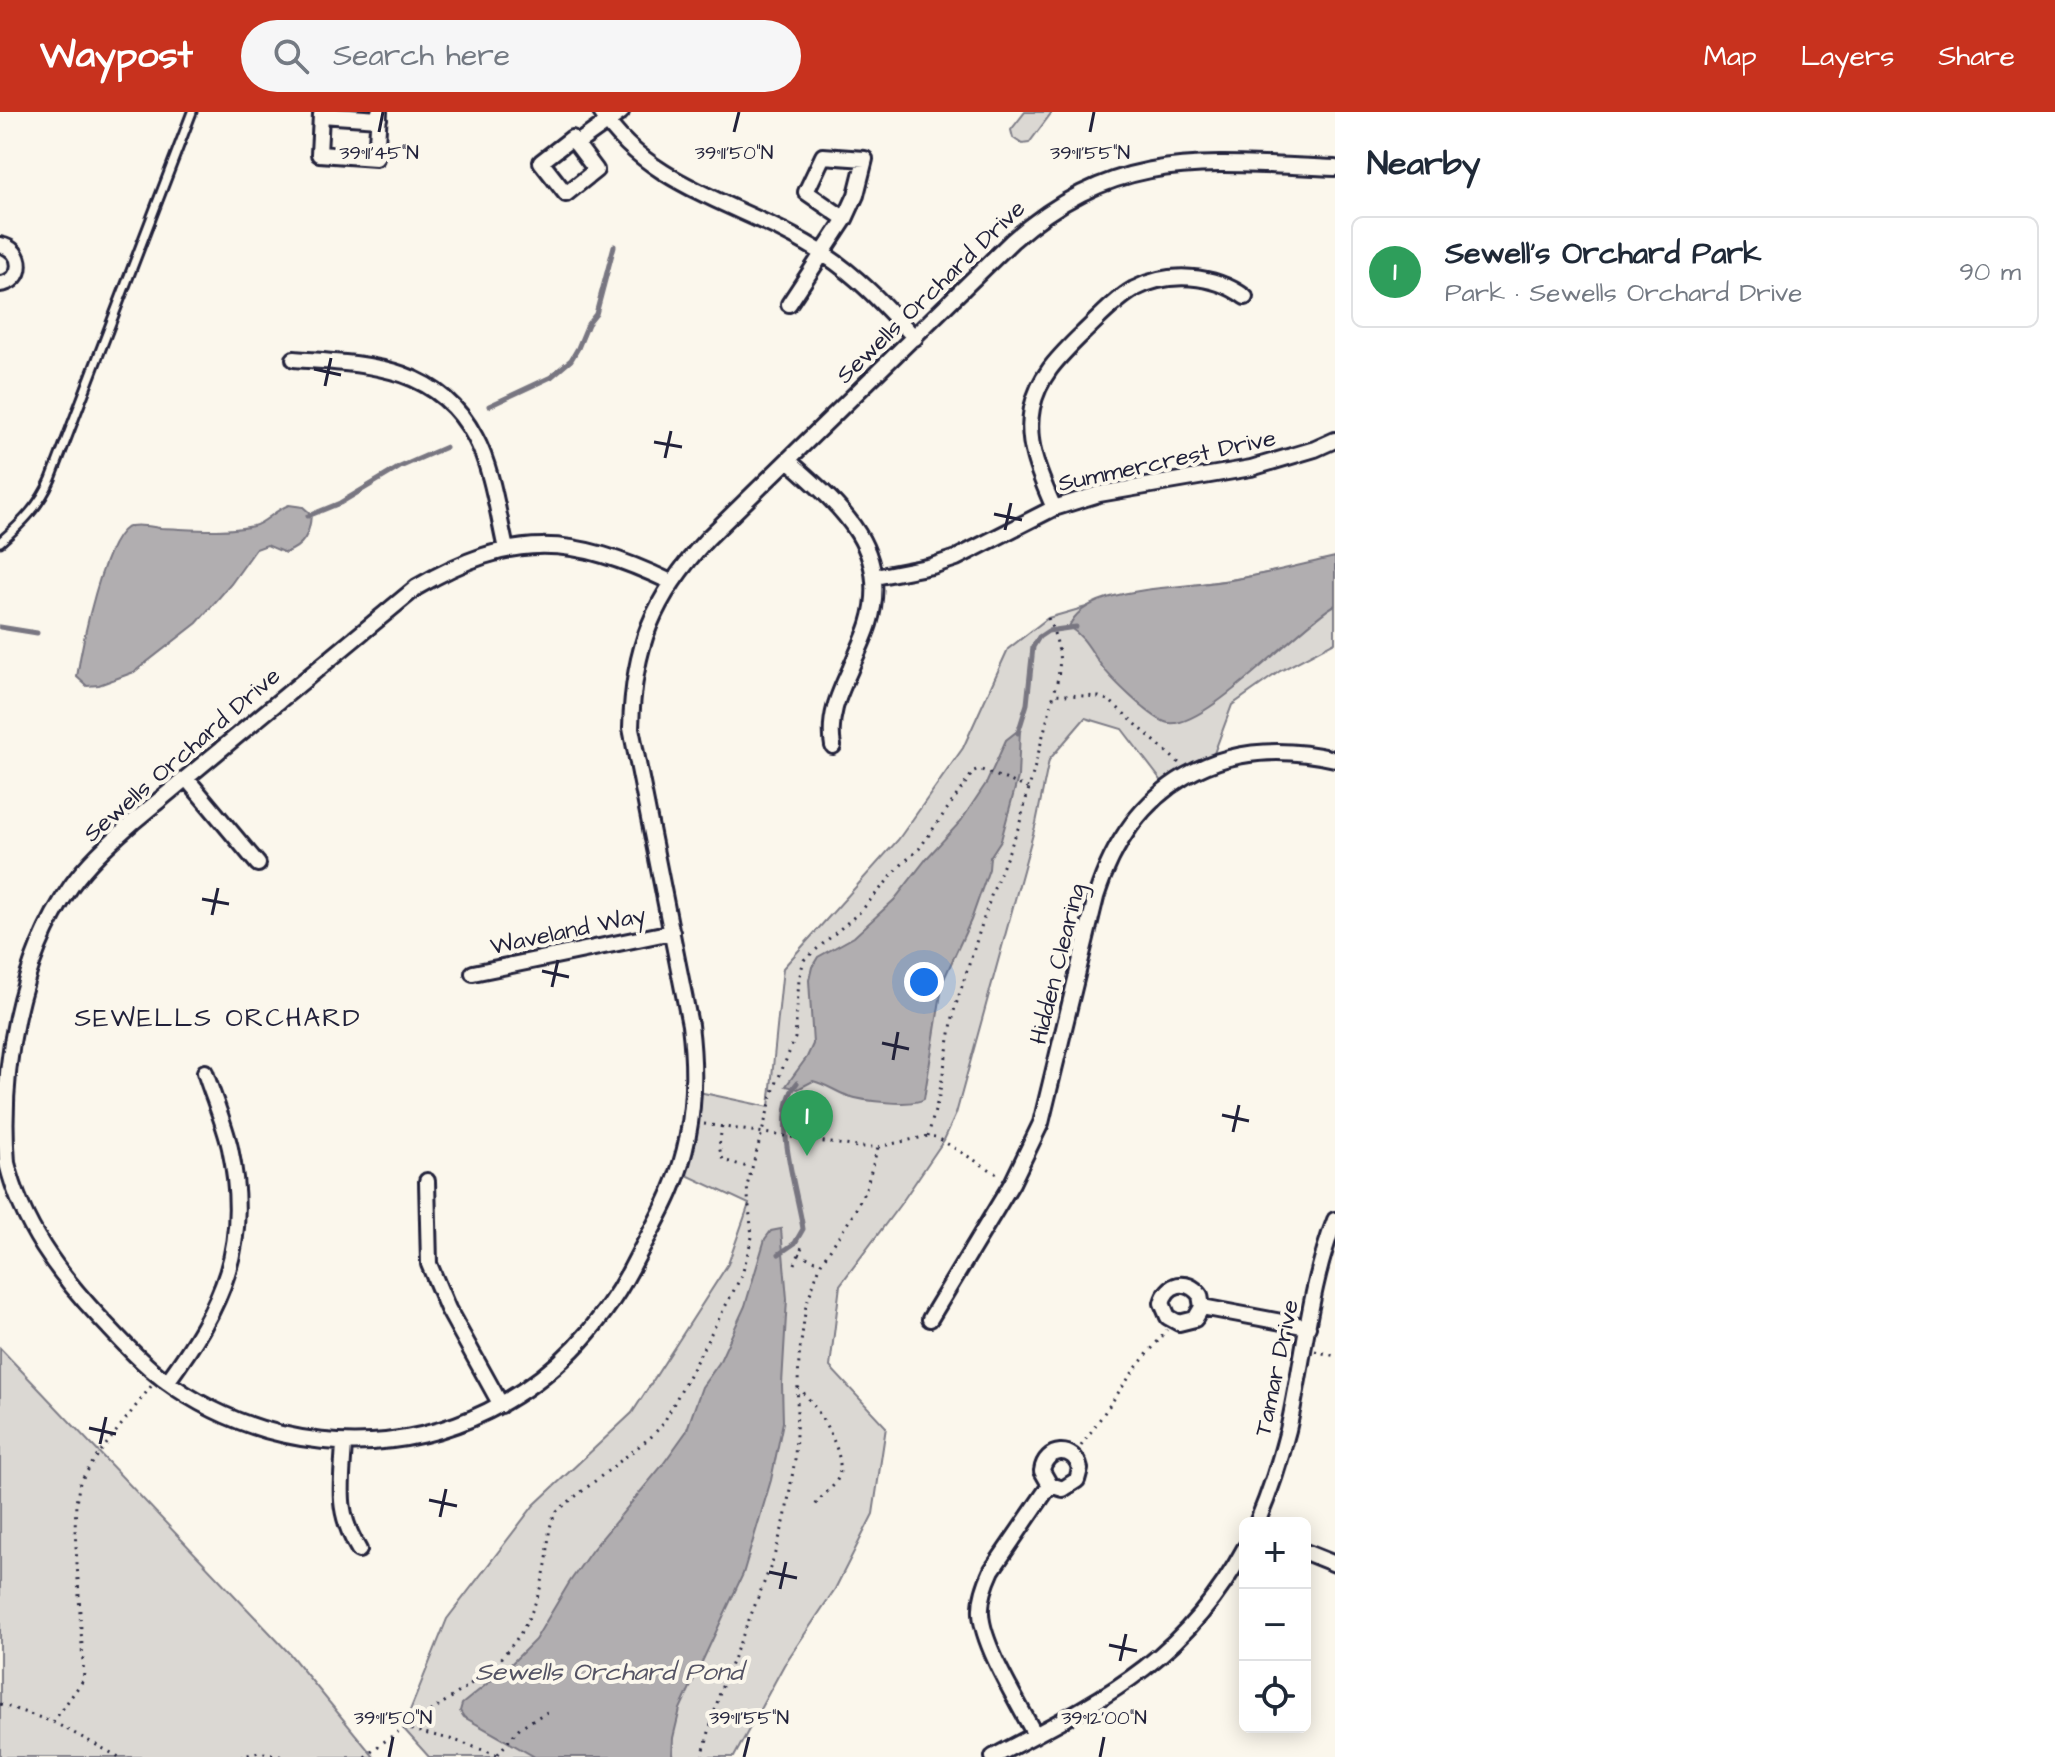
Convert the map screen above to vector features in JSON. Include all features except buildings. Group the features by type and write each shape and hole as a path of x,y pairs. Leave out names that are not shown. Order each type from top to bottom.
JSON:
{"street":[{"path":"576,144 605,117 621,112"},
{"path":"321,115 379,115 376,158 319,154 321,115"},
{"path":"605,117 646,161 674,179 824,253 873,294 915,338"},
{"path":"789,304 845,219 862,177 865,159 823,156 806,192 845,219"},
{"name":"Sewells Orchard Drive","path":"671,582 626,561 566,546 506,549 462,562 417,587 102,850 74,883 49,922 16,999 1,1084 1,1126 6,1161 15,1191 40,1243 60,1273 84,1300 163,1379 227,1417 263,1431 344,1443 419,1437 460,1424 501,1405 546,1376 570,1354 614,1300 671,1191 683,1157 690,1122 694,1059 631,728 633,679 642,643 655,611 671,582 708,538 1035,220 1085,191 1135,172 1187,163 1335,168"},
{"path":"0,245 14,251 19,261 19,271 14,279 0,284"},
{"path":"1054,508 1036,465 1030,426 1036,390 1056,359 1116,302 1135,289 1156,281 1209,279 1232,287 1245,297"},
{"path":"294,359 368,364 393,370 433,389 449,402 476,437 485,461 506,549"},
{"name":"Summercrest Drive","path":"875,577 956,558 1054,508 1132,487 1251,468 1335,440"},
{"path":"788,460 830,497 859,532 875,577 869,624 832,713 833,746"},
{"name":"Hidden Clearing","path":"930,1319 1012,1183 1041,1123 1106,866 1117,844 1148,805 1167,788 1189,773 1232,756 1284,750 1335,759"},
{"path":"186,778 258,864"},
{"name":"Waveland Way","path":"473,973 672,932"},
{"path":"163,1379 198,1339 222,1292 237,1229 238,1198 229,1145 205,1072"},
{"path":"427,1181 429,1264 448,1309 501,1405"},
{"name":"Tamar Drive","path":"1259,1517 1275,1479 1321,1266 1335,1220"},
{"path":"1178,1284 1191,1286 1200,1295 1202,1307 1191,1322 1179,1323 1164,1311 1162,1303 1164,1296 1178,1284"},
{"path":"1202,1307 1308,1327"},
{"path":"344,1443 344,1522 359,1550"},
{"path":"1060,1451 1072,1454 1080,1469 1077,1480 1063,1489 1050,1485 1042,1471 1048,1456 1060,1451"},
{"path":"1035,1735 990,1645 981,1613 986,1584 999,1556 1050,1485"},
{"path":"1311,1554 1335,1564"},
{"path":"993,1757 1100,1700 1162,1654 1211,1603 1239,1558"}],"lane":[{"path":"0,542 33,511 51,479 192,112"}],"path":[{"path":"928,1136 939,1096 954,1011 991,896 1019,826 1054,694 1061,659 1048,618"},
{"path":"1054,694 1099,697 1110,701 1189,773"},
{"path":"365,1757 403,1728 444,1703 505,1652 522,1631 533,1609 546,1560 552,1519 557,1511 663,1424 742,1275 752,1237 747,1195 752,1169 774,1089 795,1038 799,979 804,960 861,911 927,839 974,771 982,771 1028,788"},
{"path":"690,1122 878,1147 928,1136 944,1140 1012,1183"},
{"path":"722,1126 719,1147 723,1160 752,1169"},
{"path":"702,1757 721,1689 780,1538 795,1459 806,1305 821,1263 853,1215 866,1188 878,1147"},
{"path":"795,1264 804,1242"},
{"path":"799,1254 821,1263"},
{"path":"1072,1454 1082,1445 1173,1321"},
{"path":"1304,1349 1335,1356"},
{"path":"53,1722 84,1679 75,1530 80,1482 95,1459 163,1379"},
{"path":"798,1387 816,1409 834,1443 841,1466 836,1482 818,1499 814,1508"},
{"path":"0,1704 53,1722 119,1757"},
{"path":"498,1754 520,1727 547,1712"},
{"path":"403,1728 503,1757"},
{"path":"240,1757 259,1752 284,1757"}],"shaded area":[{"path":"1025,112 1052,112 1029,143 1022,144 1013,138 1011,130"},
{"path":"1335,560 1335,642 1280,671 1232,705 1210,764 1167,788 1122,729 1085,718 1049,760 1036,823 956,1114 944,1140 902,1202 840,1285 830,1367 886,1427 873,1514 835,1589 784,1665 734,1757 429,1757 403,1728 447,1619 534,1505 632,1413 728,1264 749,1204 678,1171 694,1091 769,1107 783,968 898,840 963,748 1008,649 1048,618 1135,593 1230,580"},
{"path":"0,1348 289,1653 374,1757 0,1757"}],"water":[{"path":"289,505 303,507 311,514 307,533 297,547 285,553 267,545 256,549 197,623 134,672 99,685 87,686 77,677 95,593 121,533 135,525 207,530 242,528 257,525"},
{"path":"1335,557 1335,605 1225,696 1181,722 1165,722 1140,705 1113,679 1083,639 1069,627 1084,608 1107,598 1137,591 1231,580"},
{"path":"1020,729 1018,777 1001,840 990,857 989,869 971,920 943,981 924,1099 899,1103 865,1100 813,1081 798,1089 786,1086 813,1044 809,980 818,957 854,937 894,900 961,821 987,782 1006,740"},
{"name":"Sewells Orchard Pond","path":"781,1229 787,1299 783,1422 771,1480 743,1574 680,1709 672,1757 535,1757 464,1717 460,1711 462,1704 509,1666 535,1640 592,1550 686,1432 702,1387 719,1363 745,1306 765,1239 771,1231"}],"waterway":[{"path":"489,406 551,377 571,360 596,314 614,246"},
{"path":"308,516 340,503 400,467 446,447"},
{"path":"0,627 37,633"},
{"path":"1018,733 1027,704 1033,647 1039,637 1048,631 1076,627"},
{"path":"779,1254 795,1243 803,1229 786,1134 789,1097 797,1083"}],"place":[{"name":"Sewell's Orchard Park","path":"807,1156"}],"district":[{"name":"SEWELLS ORCHARD","path":"218,1018"}]}
